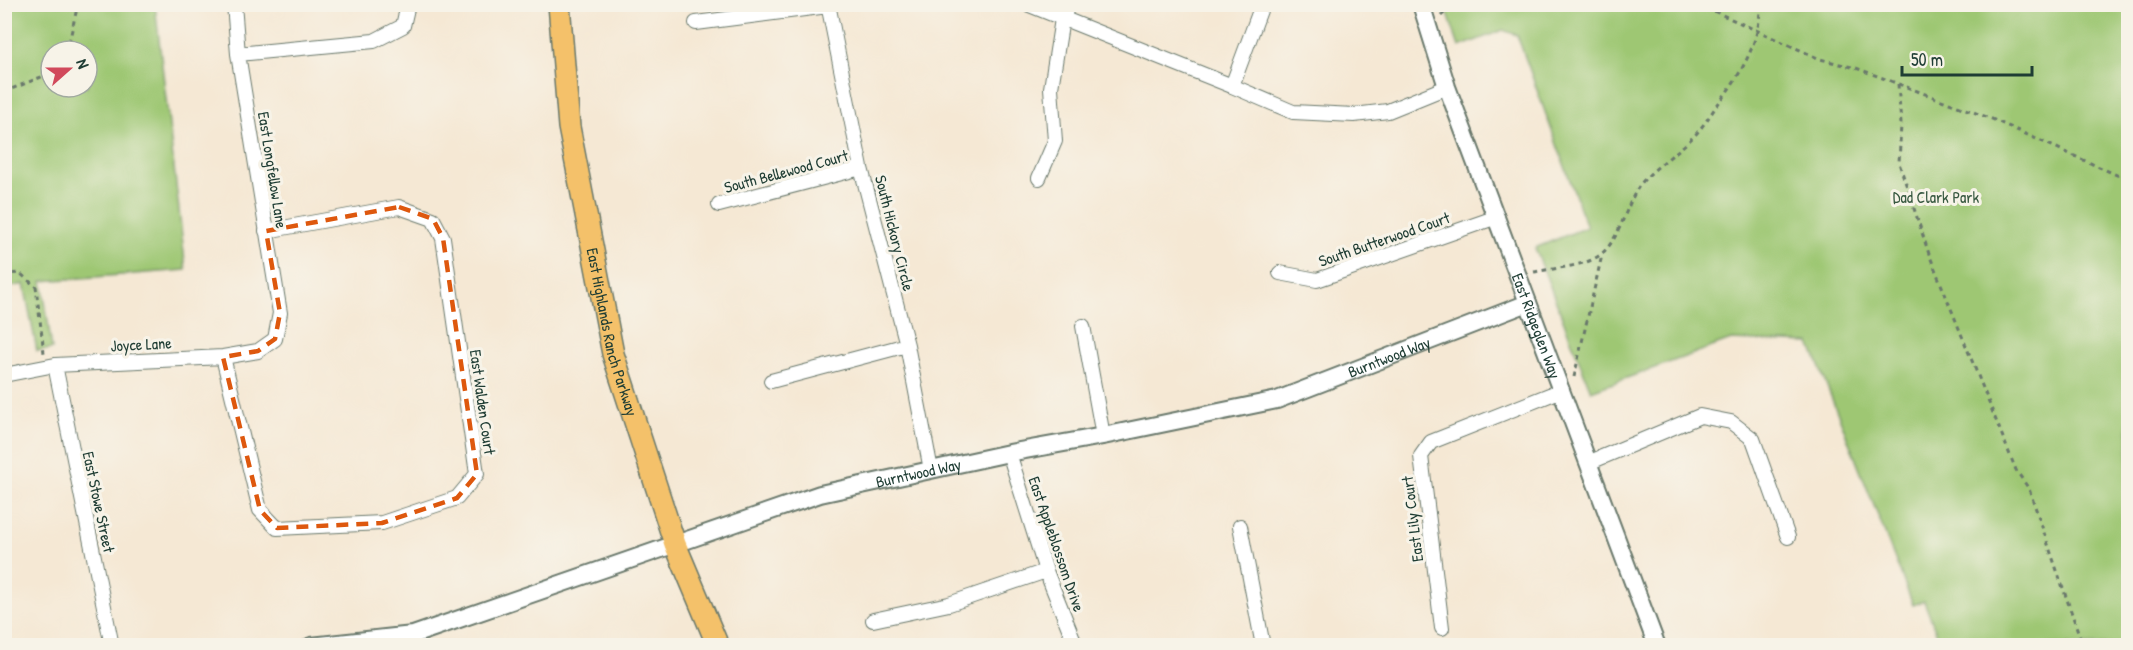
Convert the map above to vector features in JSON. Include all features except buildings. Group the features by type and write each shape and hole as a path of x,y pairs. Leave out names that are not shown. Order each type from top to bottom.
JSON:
{"main road":[{"name":"East Highlands Ranch Parkway","path":"559,4 569,127 613,354 675,543 718,645"}],"street":[{"name":"East Longfellow Lane","path":"234,4 238,54 280,313 275,339"},
{"path":"238,54 374,41 403,26 408,4"},
{"path":"1027,4 1293,112 1354,115 1388,111 1447,87"},
{"path":"1039,178 1055,141 1051,88 1062,19 1069,4"},
{"name":"East Ridgeglen Way","path":"1422,4 1447,87 1657,645"},
{"path":"696,23 828,5"},
{"name":"South Hickory Circle","path":"828,5 861,168 907,345 931,470"},
{"path":"1232,86 1262,5"},
{"name":"South Bellewood Court","path":"719,206 861,168"},
{"name":"East Walden Court","path":"223,357 260,510 278,528 382,523 457,498 477,474 443,238 433,219 399,207 266,231"},
{"name":"South Butterwood Court","path":"1280,273 1317,280 1497,217"},
{"name":"Burntwood Way","path":"311,645 413,635 819,494 1277,400 1528,303"},
{"path":"1083,326 1103,436"},
{"name":"Joyce Lane","path":"4,375 50,366 223,357 258,351 275,339"},
{"path":"771,381 907,345"},
{"name":"East Stowe Street","path":"50,366 112,645"},
{"name":"East Lily Court","path":"1442,628 1421,456 1431,442 1562,390"},
{"path":"1588,463 1700,416 1731,422 1753,439 1788,537"},
{"name":"East Appleblossom Drive","path":"1010,453 1046,571 1076,645"},
{"path":"1240,526 1263,645"},
{"path":"873,620 949,604 1046,571"}],"path":[{"path":"70,39 78,4"},
{"path":"1698,4 1820,59 1856,68 1992,118 2128,180"},
{"path":"1562,390 1574,376 1603,253 1644,180 1697,133 1733,84 1754,45 1760,4"},
{"path":"4,92 39,78"},
{"path":"1898,84 1901,124 1899,163 1929,254 2016,470 2029,489 2083,645"},
{"path":"1518,276 1580,263 1594,259 1603,253"},
{"path":"4,274 20,273 36,287 50,366"}],"highlighted area":[{"path":"399,207 433,219 443,238 477,474 457,498 382,523 277,528 260,510 223,357 258,351 275,339 280,313 266,231"}],"green space":[{"path":"5,4 155,5 186,270 42,281 52,349 37,351 24,284 5,288"},
{"name":"Dad Clark Park","path":"1445,5 2128,5 2128,645 1941,645 1924,601 1913,605 1810,343 1731,340 1591,391 1535,248 1587,227 1517,35 1503,30 1459,47"}]}
